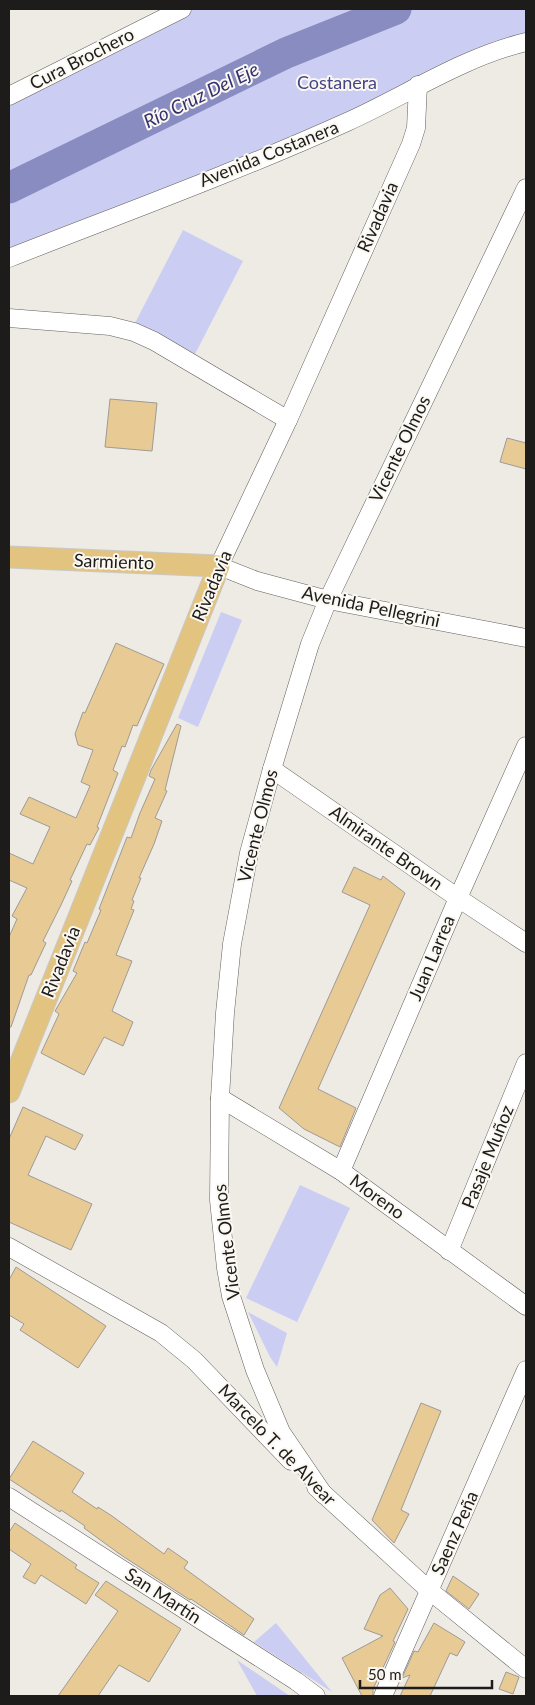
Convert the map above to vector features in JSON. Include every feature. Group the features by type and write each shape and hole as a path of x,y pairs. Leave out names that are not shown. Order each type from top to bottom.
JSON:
{"main road":[{"name":"Sarmiento","path":"9,557 219,566"},
{"name":"Rivadavia","path":"9,1092 219,566"}],"street":[{"name":"Cura Brochero","path":"9,96 182,9"},
{"name":"Avenida Costanera","path":"9,258 298,144 382,106 418,85 482,55 526,42"},
{"name":"Rivadavia","path":"219,566 288,420 411,144 417,119 418,85"},
{"name":"Vicente Olmos","path":"324,1495 281,1432 255,1370 231,1296 226,1268 219,1200 220,1098 225,1013 232,944 249,853 310,644 328,600 516,206 525,193"},
{"path":"9,318 110,326 134,332 154,341 288,420"},
{"name":"Avenida Pellegrini","path":"219,566 257,581 328,600 526,638"},
{"name":"Juan Larrea","path":"341,1171 458,898 526,746"},
{"name":"Almirante Brown","path":"272,769 526,943"},
{"name":"Pasaje Muñoz","path":"449,1251 526,1063"},
{"name":"Moreno","path":"220,1098 341,1171 526,1306"},
{"name":"Marcelo T. de Alvear","path":"9,1247 161,1333 194,1360 324,1495 430,1591 526,1669"},
{"name":"Saenz Peña","path":"383,1696 526,1370"},
{"name":"San Martín","path":"9,1497 296,1681 316,1696"}],"green space":[{"name":"Costanera","path":"182,9 396,9 286,53 11,188 404,9 526,9 526,42 9,258 9,99"},
{"path":"183,230 243,261 195,354 135,323"},
{"path":"221,612 242,620 198,727 178,718"},
{"path":"300,1185 350,1208 297,1322 246,1298"},
{"path":"248,1312 287,1333 277,1367 270,1357"},
{"path":"276,1623 332,1692 254,1642"},
{"path":"237,1660 290,1696 257,1696"}],"building":[{"path":"110,399 157,403 152,451 105,447"},
{"path":"507,438 526,443 526,469 500,462"},
{"path":"116,643 164,664 137,726 133,725 125,747 122,746 113,770 118,773 97,827 99,828 90,845 87,844 70,880 72,881 43,941 46,943 31,975 29,975 11,1027 9,1027 9,937 17,919 12,916 27,888 9,880 9,853 33,864 50,827 20,814 29,797 76,818 90,786 81,782 93,750 78,745 75,734 83,712 85,713"},
{"path":"177,724 181,726 165,790 167,791 155,818 162,821 139,878 141,878 132,900 134,901 131,909 134,910 116,955 132,961 112,1011 133,1022 123,1046 104,1037 84,1075 41,1053 59,1014 55,1011 77,973 73,971 101,910 99,909 127,837 131,838 155,779 149,776 151,770"},
{"path":"354,867 381,880 383,876 405,893 318,1089 356,1108 340,1147 304,1129 279,1108 370,905 342,892"},
{"path":"23,1107 83,1135 75,1150 46,1136 28,1175 92,1204 71,1250 9,1222 9,1139"},
{"path":"16,1267 106,1326 78,1368 20,1330 24,1324 9,1315 9,1280"},
{"path":"421,1403 441,1411 401,1510 409,1514 394,1543 372,1520"},
{"path":"33,1441 84,1473 72,1492 97,1509 98,1507 112,1516 164,1554 168,1548 188,1562 184,1568 254,1619 244,1635 121,1555 84,1528 85,1526 61,1510 60,1512 9,1479"},
{"path":"15,1523 77,1565 75,1568 99,1583 86,1604 41,1575 35,1584 23,1577 31,1564 9,1549 9,1532"},
{"path":"453,1576 479,1594 469,1609 446,1591"},
{"path":"106,1581 181,1629 149,1682 119,1665 98,1696 58,1696 118,1611 95,1595"},
{"path":"390,1588 408,1609 373,1689 373,1696 362,1696 342,1658 383,1636 364,1629 380,1595"},
{"path":"434,1623 465,1642 457,1656 450,1653 430,1696 400,1696 410,1675 402,1678 414,1651 418,1652"},
{"path":"506,1672 519,1677 513,1694 499,1689"}],"waterway":[{"name":"Río Cruz Del Eje","path":"9,188 286,53 396,9"}]}
